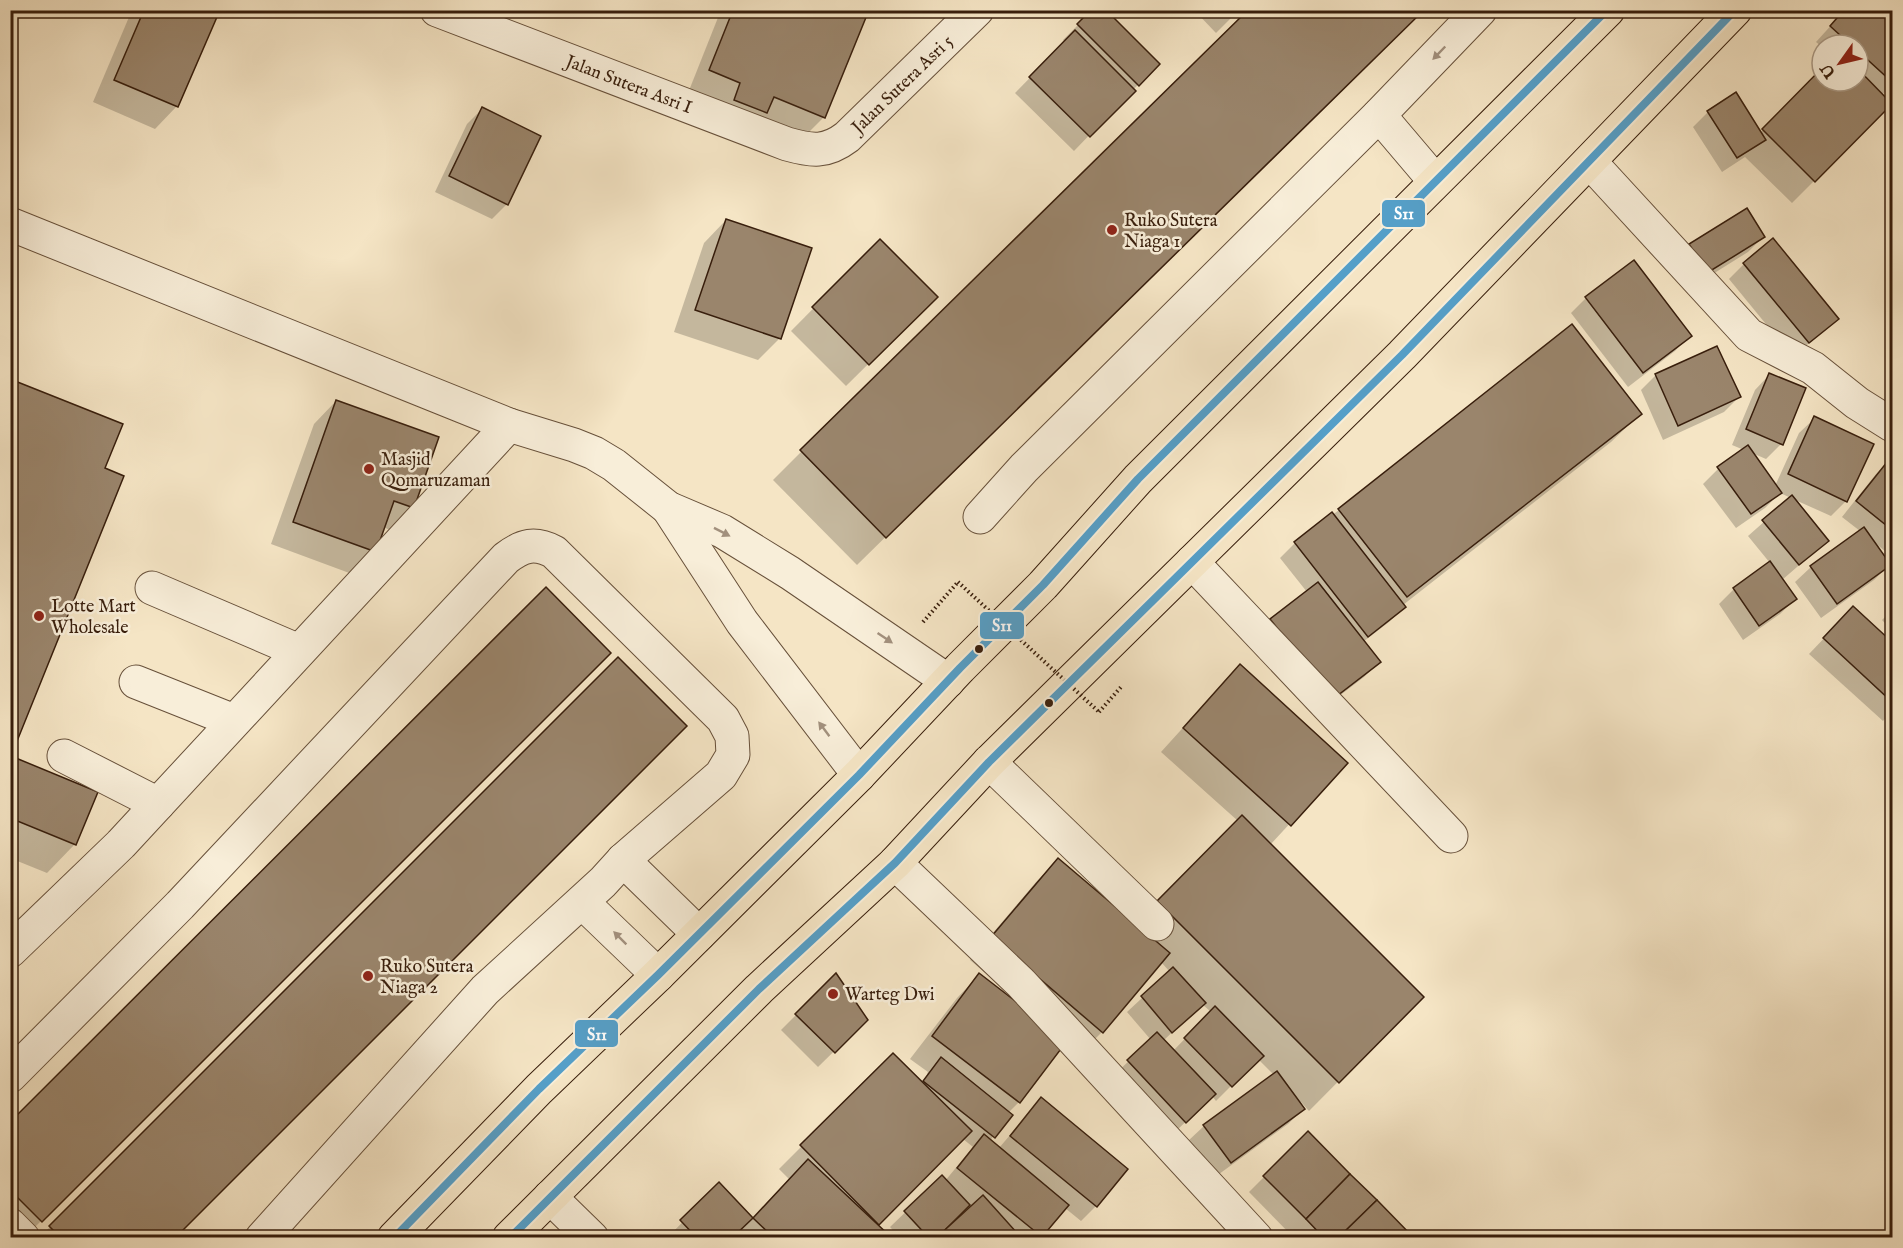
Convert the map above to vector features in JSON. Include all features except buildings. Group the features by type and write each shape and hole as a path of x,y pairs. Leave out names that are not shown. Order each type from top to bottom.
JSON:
{"main road":[{"path":"394,1238 539,1089 860,776 948,681 1042,585 1138,479 1608,10"},
{"path":"509,1238 759,988 895,863 989,762 1402,356 1736,10"}],"street":[{"name":"Jalan Sutera Asri I","path":"437,10 787,144 803,149 822,150"},
{"name":"Jalan Sutera Asri 5","path":"822,150 836,146 847,137 977,10"},
{"path":"980,517 1024,468 1379,115 1480,10"},
{"path":"1379,115 1435,181"},
{"path":"1590,162 1749,335 1813,368 1857,403 1893,425"},
{"path":"10,224 509,424 594,453 614,465 668,508 722,531 790,573 948,681"},
{"path":"10,951 121,844 509,424"},
{"path":"668,508 742,622 860,776"},
{"path":"10,1076 180,905 506,558 526,547 541,546 554,552 723,718 732,736 733,755 721,775 624,860 486,990 262,1238"},
{"path":"1192,562 1451,836"},
{"path":"153,588 299,651"},
{"path":"136,682 234,721"},
{"path":"64,756 158,804"},
{"path":"989,762 1157,924"},
{"path":"624,860 699,934"},
{"path":"895,863 1021,983 1256,1238"},
{"path":"582,902 658,975"},
{"path":"550,1197 592,1238"},
{"path":"10,1225 23,1238"}],"path":[{"path":"919,627 958,582 1099,712"}],"transit line":[{"name":"S11","path":"394,1238 539,1089 658,975 859,775 960,668 1043,585 1138,479 1607,10"},
{"name":"S11","path":"510,1238 759,989 895,863 989,762 1402,355 1735,10"}],"place":[{"name":"Ruko Sutera Niaga 1","path":"1112,230"},
{"name":"Masjid Qomaruzaman","path":"369,469"},
{"name":"Lotte Mart Wholesale","path":"39,616"},
{"name":"Ruko Sutera Niaga 2","path":"368,976"},
{"name":"Warteg Dwi","path":"833,994"}]}
